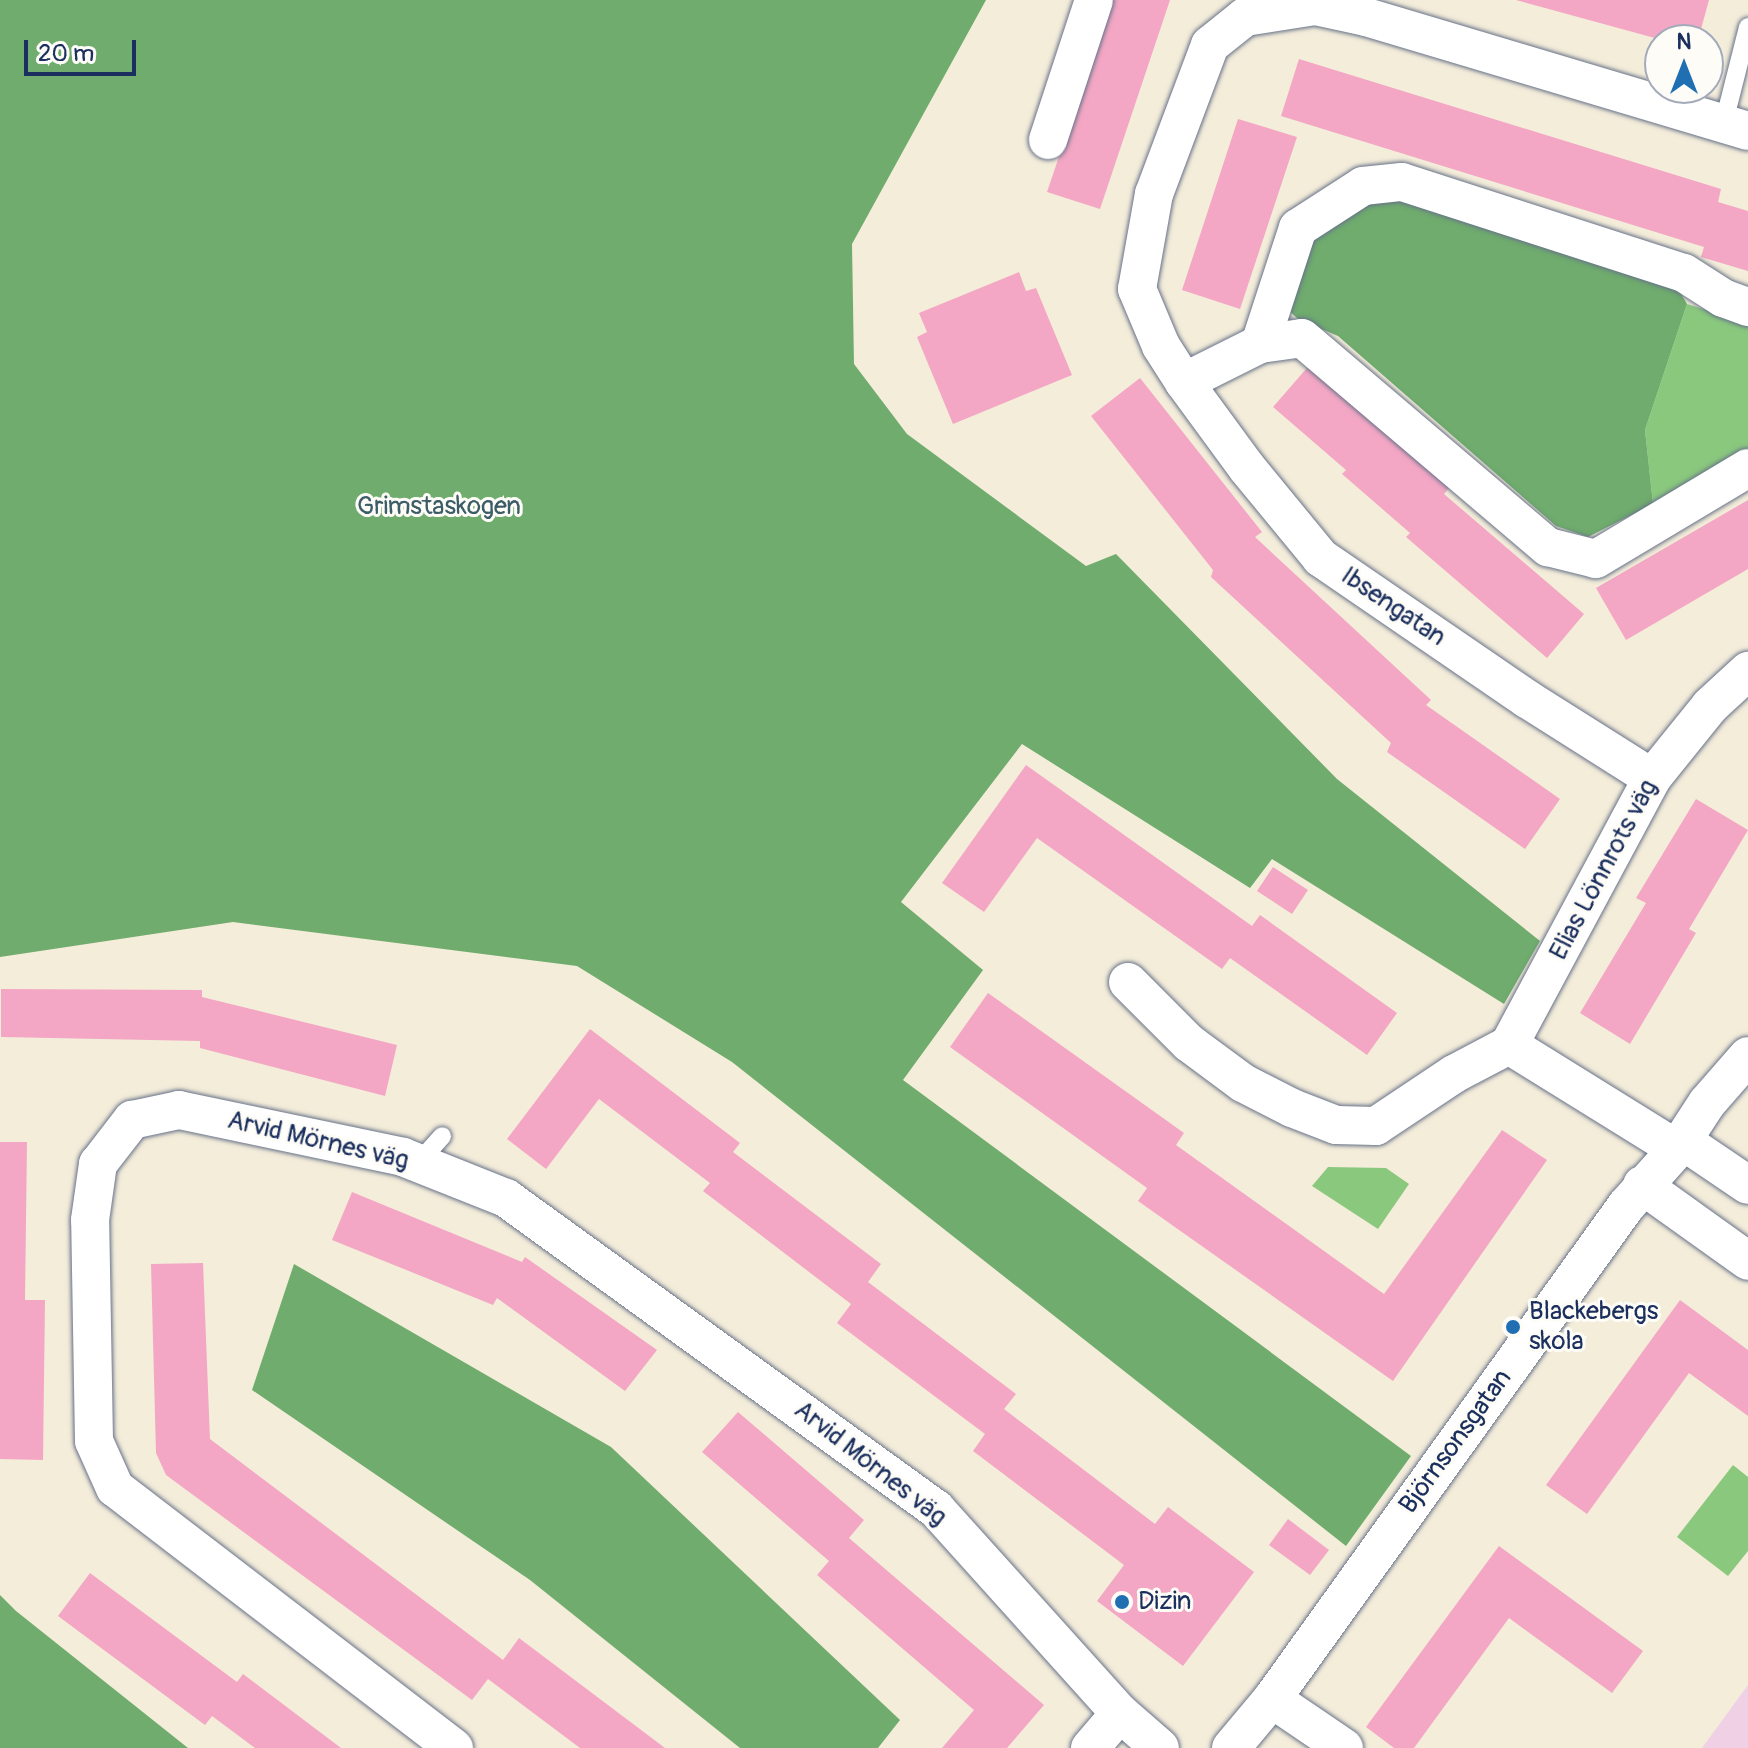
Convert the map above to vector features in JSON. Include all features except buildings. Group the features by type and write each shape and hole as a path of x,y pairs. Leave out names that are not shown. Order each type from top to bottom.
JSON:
{"street":[{"path":"1048,140 1094,0"},
{"name":"Ibsengatan","path":"1652,778 1527,699 1321,558 1247,468 1184,382 1161,346 1137,289 1154,194 1210,45 1241,9 1315,6 1366,17 1736,127"},
{"path":"1260,344 1298,228 1363,186 1402,182 1684,273 1723,298 1748,307"},
{"path":"1184,382 1260,344 1302,338 1548,547 1596,559 1748,468"},
{"name":"Elias Lönnrots väg","path":"1509,1045 1652,778 1710,706 1748,671"},
{"path":"1128,982 1189,1043 1243,1083 1292,1108 1336,1125 1376,1126 1454,1074 1509,1045 1748,1185"},
{"name":"Björnsonsgatan","path":"1231,1748 1272,1699 1642,1185 1680,1145 1707,1103 1748,1056"},
{"name":"Arvid Mörnes väg","path":"454,1748 115,1488 94,1441 90,1220 98,1164 132,1120 179,1110 430,1149 506,1198 936,1509 1120,1713 1160,1748"},
{"path":"1642,1185 1748,1261"},
{"path":"1272,1699 1344,1748"},
{"path":"1090,1748 1120,1713"}],"lane":[{"path":"1736,127 1748,27"}],"shaded area":[{"path":"1748,1685 1748,1748 1702,1748"}],"green space":[{"name":"Grimstaskogen","path":"0,0 986,0 852,244 854,364 907,434 1086,566 1116,554 1337,779 1540,941 1504,1004 1272,859 1250,888 1022,744 901,902 983,970 903,1080 1411,1456 1346,1546 732,1062 577,966 233,922 0,957"},
{"path":"1403,189 1676,285 1687,304 1645,430 1653,504 1588,537 1556,526 1338,336 1298,319 1284,306 1308,236 1367,199"},
{"path":"1687,304 1748,323 1748,451 1653,504 1645,430"},
{"path":"1328,1167 1386,1168 1409,1184 1378,1229 1312,1186"},
{"path":"294,1264 611,1447 900,1720 878,1748 740,1748 530,1580 252,1390"},
{"path":"1733,1465 1748,1477 1748,1551 1728,1576 1677,1537"},
{"path":"0,1595 16,1611 188,1748 0,1748"}],"place":[{"name":"Blackebergs skola","path":"1513,1327"},
{"name":"Dizin","path":"1122,1602"}]}
